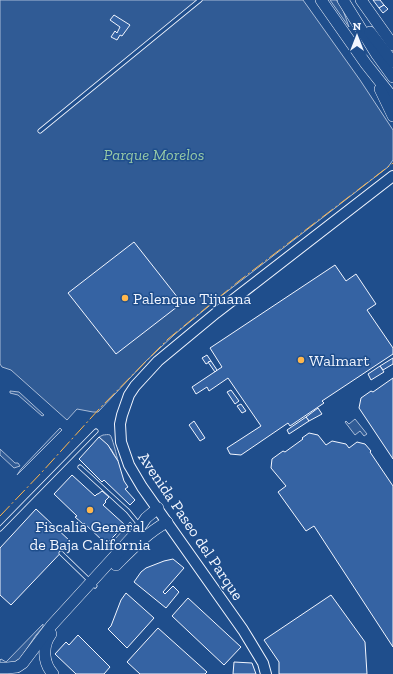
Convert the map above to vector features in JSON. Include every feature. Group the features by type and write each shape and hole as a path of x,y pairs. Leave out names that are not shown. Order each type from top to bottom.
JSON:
{"main road":[{"path":"321,0 366,64 393,98"},
{"path":"361,0 393,45"},
{"path":"343,1 358,17 393,62"},
{"path":"343,1 377,55 393,77"},
{"path":"366,64 393,116"},
{"name":"Avenida Paseo del Parque","path":"266,674 263,663 243,630 142,487 129,465 122,442 120,424 122,415 129,395 135,386 158,361 216,312 393,176"},
{"path":"53,674 48,668 45,657 45,647 48,637 139,529 146,518 158,508"},
{"path":"0,668 17,667 23,662 51,626 93,584 142,539 167,522"}],"lane":[{"path":"40,131 200,0"},
{"path":"0,529 96,431"},
{"path":"80,467 128,512 137,522 139,529"},
{"path":"61,552 93,584"}],"green space":[{"name":"Parque Morelos","path":"0,0 303,0 360,80 393,130 393,160 388,167 220,297 175,334 145,362 98,412 77,409 67,420 11,370 2,367 0,364"},
{"path":"330,0 336,0 342,7 349,27"},
{"path":"10,391 19,392 44,415 42,416 18,395 10,393"},
{"path":"355,419 367,434 364,436 360,431 355,435 345,422 346,421 349,424"},
{"path":"60,428 62,430 17,475 21,469"},
{"path":"103,435 111,436 118,461 111,449 99,437"},
{"path":"0,449 20,466 14,468 0,455"},
{"path":"130,522 134,528 114,552 108,547"},
{"path":"43,624 43,627 18,662 0,663 1,659 6,662"}],"building":[{"path":"373,0 380,0 384,5 379,8"},
{"path":"384,5 388,9 383,13 379,8"},
{"path":"114,15 130,25 117,40 111,37 115,31 117,33 120,27 110,20"},
{"name":"Palenque Tijuana","path":"134,242 182,303 116,354 68,293"},
{"name":"Walmart","path":"335,265 346,281 356,274 376,304 367,310 393,348 393,354 322,401 324,403 290,426 288,423 241,455 230,454 227,448 261,426 228,378 209,391 207,387 196,394 192,387 222,367 210,348"},
{"path":"207,355 211,361 206,364 202,358"},
{"path":"393,358 393,364 383,370 380,366"},
{"path":"211,361 217,370 215,372 208,362"},
{"path":"380,366 384,372 371,380 368,374"},
{"path":"393,378 393,459 359,408 361,398 371,391 373,392"},
{"path":"231,390 239,401 235,404 227,392"},
{"path":"241,404 246,411 242,413 237,406"},
{"path":"318,408 322,414 309,421 306,417"},
{"path":"306,417 309,421 289,434 287,430"},
{"path":"194,421 205,438 200,441 189,425"},
{"path":"309,433 318,435 326,445 332,441 346,444 349,448 357,442 365,444 393,486 393,647 314,526 306,531 278,492 286,486 271,468 272,459 283,451 285,452"},
{"path":"99,437 108,445 118,461 124,481 128,487 125,489 135,500 130,505 104,480 102,482 79,459"},
{"name":"Fiscalia General de Baja California","path":"72,475 95,496 102,491 109,497 103,505 125,525 106,544 84,523 83,524 75,517 77,516 54,494"},
{"path":"36,509 71,542 11,605 0,595 0,548"},
{"path":"173,559 184,568 163,592 165,594 173,586 179,592 166,608 134,582 146,568"},
{"path":"126,593 154,618 127,648 108,629 111,626 121,600"},
{"path":"331,595 365,642 367,674 279,674 279,662 264,640"},
{"path":"188,598 241,647 224,665 172,616"},
{"path":"158,628 207,672 205,674 140,674 127,662"},
{"path":"78,635 110,667 104,674 76,674 55,654 66,642 69,645"},
{"path":"234,662 252,663 256,674 233,674"}],"power":[{"path":"0,516 100,408 168,339 239,281 393,163"}],"place":[{"name":"Palenque Tijuana","path":"125,298"},
{"name":"Walmart","path":"301,360"},
{"name":"Fiscalia General de Baja California","path":"90,510"}]}
